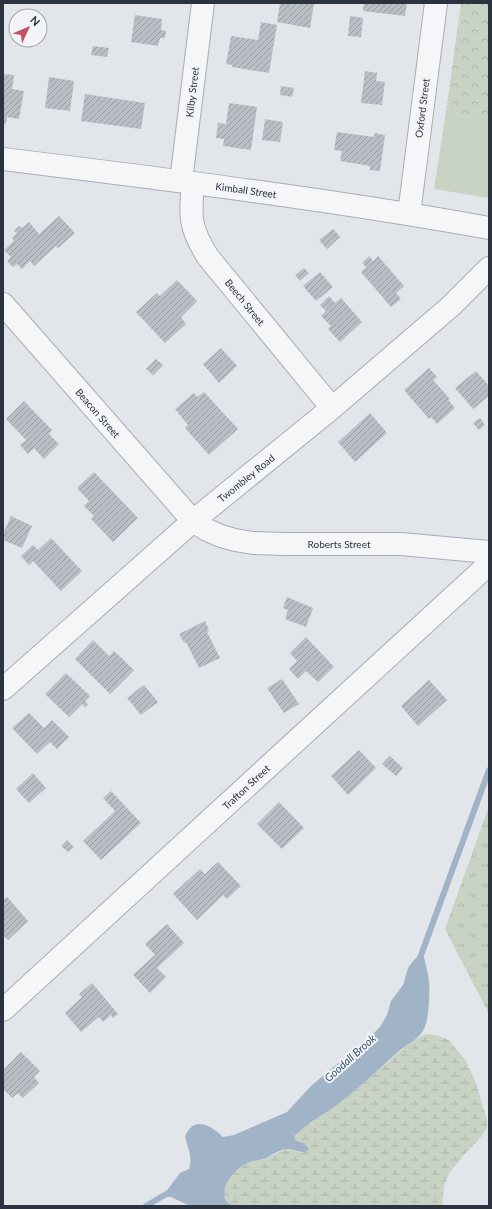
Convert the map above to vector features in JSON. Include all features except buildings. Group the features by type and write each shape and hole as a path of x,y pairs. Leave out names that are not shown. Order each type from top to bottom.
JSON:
{"street":[{"name":"Kilby Street","path":"187,182 203,3"},
{"name":"Oxford Street","path":"409,214 436,3"},
{"name":"Kimball Street","path":"3,158 187,182 409,214 489,228"},
{"name":"Beech Street","path":"187,182 191,222 194,233 200,245 213,263 332,408"},
{"name":"Twombley Road","path":"3,689 192,521 332,408 451,306 489,268"},
{"name":"Beacon Street","path":"3,304 192,521"},
{"name":"Roberts Street","path":"192,521 221,536 253,543 401,544 489,552"},
{"name":"Trafton Street","path":"3,1010 489,564"}],"green space":[{"path":"461,3 489,3 489,119 446,112"},
{"path":"446,112 489,119 489,198 434,189"},
{"path":"489,806 489,1014 445,929"},
{"path":"427,1034 436,1035 449,1040 466,1061 476,1083 487,1120 487,1128 481,1137 450,1172 444,1186 442,1206 232,1206 226,1200 224,1194 226,1185 234,1172 246,1163 264,1159 286,1149 303,1153 304,1143 297,1141 294,1138 294,1135 340,1103 404,1048"}],"water":[{"path":"423,951 428,977 429,998 426,1025 422,1033 399,1051 345,1099 295,1135 294,1138 297,1141 304,1143 309,1149 307,1151 301,1152 289,1149 278,1151 266,1158 247,1163 240,1167 226,1184 225,1188 225,1198 232,1206 190,1206 171,1197 162,1197 180,1173 189,1169 189,1149 185,1137 188,1130 197,1124 202,1124 213,1129 223,1137 234,1135 287,1112 311,1086 362,1045 380,1027 387,1015 391,1001 403,985 408,968"}],"waterway":[{"name":"Goodall Brook","path":"420,958 489,770"},
{"name":"Goodall Brook","path":"146,1206 168,1193"}]}
